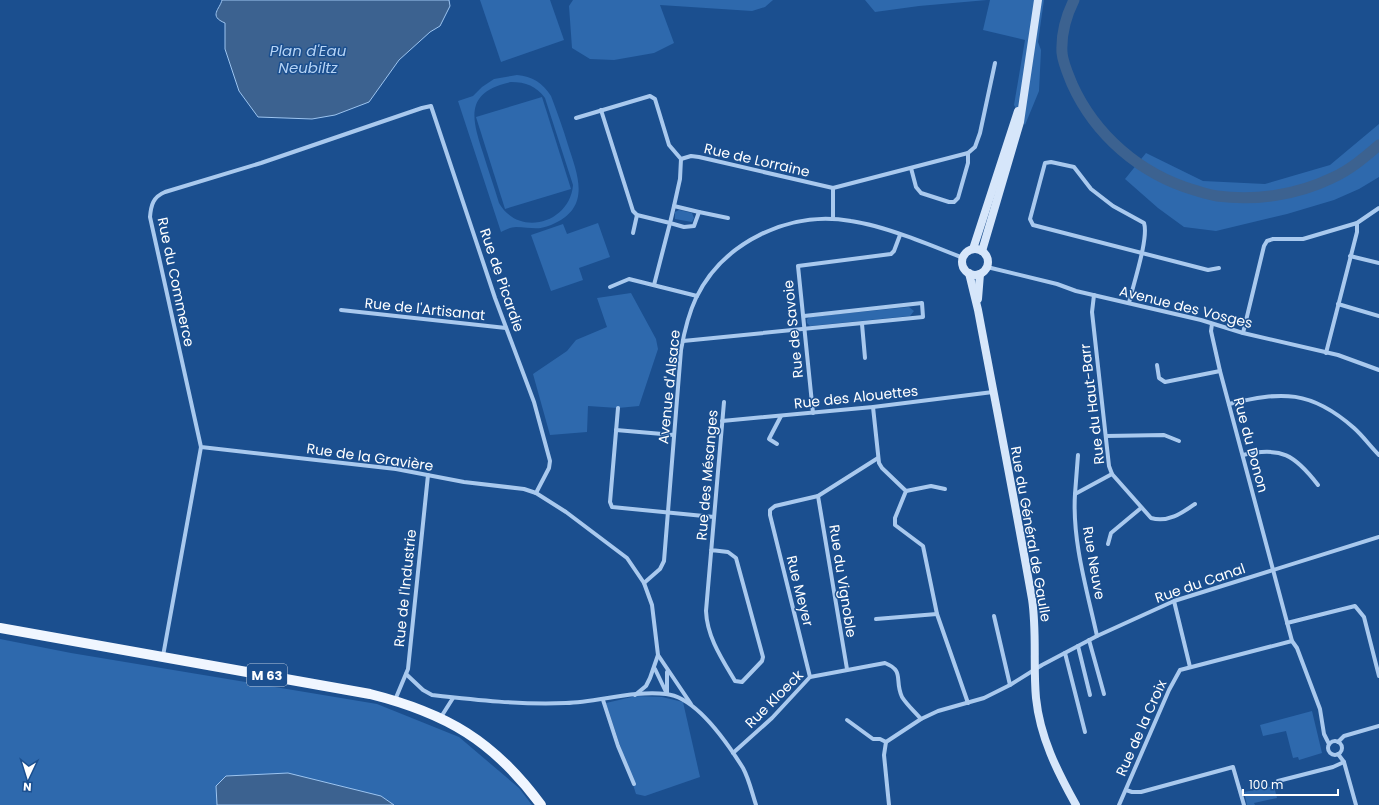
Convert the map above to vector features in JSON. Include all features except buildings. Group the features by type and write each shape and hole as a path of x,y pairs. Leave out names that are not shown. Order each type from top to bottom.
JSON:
{"main road":[{"path":"977,250 1023,98 1038,0"},
{"path":"977,250 988,260 987,267 980,274 969,273 963,266 963,258 967,252 977,250"},
{"name":"Rue du Général de Gaulle","path":"969,273 978,310 1033,605 1036,702 1045,739 1056,770 1076,805"},
{"name":"Rue du Général de Gaulle","path":"978,310 980,274"},
{"name":"M 63","path":"0,628 370,694 394,700 441,717 461,728 485,745 515,774 541,805"}],"street":[{"path":"911,168 916,187 921,192 949,202 954,202 958,198 968,163 968,153 975,147 980,133 995,63"},
{"path":"576,118 645,96 653,97 669,145 680,159 680,179 654,285"},
{"name":"Rue de Picardie","path":"431,106 506,328 534,402 550,461 549,468 536,493"},
{"name":"Rue du Commerce","path":"162,657 201,447 150,217 151,206 155,198 165,192 431,106"},
{"path":"601,110 632,207 637,215 692,227 696,223 699,212"},
{"name":"Rue de Lorraine","path":"680,159 691,156 699,157 832,188 968,153"},
{"path":"1128,303 1141,253 1147,231 1144,223 1113,206 1091,189 1074,167 1051,162 1046,163 1043,167 1030,219 1033,225 1141,253 1208,270 1219,268"},
{"path":"832,188 833,219"},
{"path":"674,206 728,218"},
{"path":"1243,333 1264,246 1267,241 1273,239 1303,239 1357,223 1379,208"},
{"path":"632,233 637,215"},
{"name":"Avenue d'Alsace","path":"644,583 657,573 663,564 682,341 685,328 697,296 718,266 737,249 757,236 781,226 795,222 833,219 867,224 963,258"},
{"path":"1326,353 1357,232 1357,223"},
{"name":"Rue de Savoie","path":"813,413 798,266 891,254 894,251 900,236"},
{"path":"1350,256 1379,263"},
{"name":"Avenue des Vosges","path":"987,267 1349,359 1379,370"},
{"path":"610,287 629,279 697,296"},
{"name":"Rue du Haut-Barr","path":"1094,295 1092,312 1109,466 1112,474 1151,518 1157,520 1180,516 1195,504"},
{"path":"682,341 923,317 922,303 804,316"},
{"path":"1338,304 1379,316"},
{"name":"Rue de l'Artisanat","path":"341,310 506,328"},
{"path":"862,324 865,358"},
{"name":"Rue du Donon","path":"1212,324 1210,331 1220,371 1292,642 1298,648 1317,702 1324,734 1329,744"},
{"path":"1157,365 1159,378 1165,382 1220,371"},
{"name":"Rue des Alouettes","path":"722,421 874,407 993,392"},
{"path":"1229,404 1266,396 1292,396 1310,400 1326,407 1341,418 1379,455"},
{"name":"Rue des Mésanges","path":"711,550 728,552 736,558 763,657 762,661 742,682 735,681 717,650 708,630 706,611 711,550 722,421 724,402"},
{"path":"874,407 878,458 882,468 906,491"},
{"path":"618,408 610,502 612,507 714,517"},
{"path":"777,444 769,439 780,416"},
{"path":"616,430 674,435"},
{"path":"1106,436 1164,435 1179,441"},
{"name":"Rue de la Gravière","path":"201,447 396,469 524,489 536,493 566,512 628,558 644,583"},
{"path":"1243,455 1261,451 1281,453 1304,468 1318,485"},
{"name":"Rue Neuve","path":"1078,455 1074,505 1079,554 1097,636"},
{"path":"818,496 878,458"},
{"path":"1075,494 1112,474"},
{"name":"Rue de l'Industrie","path":"394,700 406,674 428,475"},
{"path":"906,491 931,486 945,489"},
{"path":"906,491 895,518 895,525 923,546 937,614 968,702"},
{"name":"Rue Meyer","path":"810,677 770,510 775,506 818,496"},
{"name":"Rue du Vignoble","path":"818,496 847,669"},
{"path":"1108,544 1111,533 1141,508"},
{"name":"Rue du Canal","path":"886,742 921,719 938,711 984,698 1089,640 1174,602 1379,537"},
{"path":"635,695 646,686 655,669 658,655 652,605 644,583"},
{"path":"1174,602 1190,667 1292,642"},
{"path":"1287,623 1355,606 1364,617 1379,676"},
{"path":"876,619 937,614"},
{"path":"994,616 1010,685"},
{"path":"1089,640 1104,694"},
{"path":"1078,646 1090,695"},
{"path":"1065,653 1085,732"},
{"path":"658,655 691,705 714,728 733,753 746,774 756,805"},
{"name":"Rue Kloeck","path":"733,753 772,718 810,677 847,669 885,663 894,666 897,671 902,695 921,719"},
{"name":"Rue de la Croix","path":"1119,805 1169,690 1180,670 1190,667"},
{"path":"655,669 667,694"},
{"path":"667,670 667,694"},
{"path":"406,674 432,695 453,698 504,702 565,703 603,700 635,695 667,694 691,705"},
{"path":"441,717 453,698"},
{"path":"603,700 618,746 634,784"},
{"path":"847,720 873,739 880,739 886,742 884,755 889,805"},
{"path":"1356,805 1344,762 1338,754 1330,752 1328,748 1329,744 1333,741 1338,742 1344,736 1379,726"},
{"path":"1338,742 1342,748 1338,754"},
{"path":"1278,782 1333,767 1344,762"},
{"path":"1126,790 1141,792 1233,768 1244,805"}],"shaded area":[{"path":"480,0 550,0 564,40 501,62"},
{"path":"573,0 773,0 765,7 752,11 660,5 674,43 654,53 614,60 590,59 572,48 569,6"},
{"path":"865,0 987,0 919,6 875,12"},
{"path":"990,0 1044,0 1038,42 1041,50 1039,91 1025,125 1014,105 1025,40 983,30"},
{"path":"517,75 528,77 537,81 551,96 562,126 578,179 579,190 577,200 572,210 564,218 546,227 514,227 501,232 458,101 473,96 482,87 494,79","holes":["516,82 526,84 538,90 545,98 573,185 570,198 563,209 554,217 530,223 519,220 508,214 499,203 479,140 474,117 475,108 479,99 486,92 496,86"]},
{"path":"542,97 571,189 505,209 476,117"},
{"path":"1379,124 1379,177 1359,189 1334,200 1287,214 1216,231 1184,227 1158,208 1125,179 1146,153 1203,181 1265,184 1330,165"},
{"path":"679,210 692,213 694,218 692,222 675,219 675,212"},
{"path":"598,223 610,257 579,268 583,280 551,291 531,235 563,224 567,234"},
{"path":"631,293 656,339 658,349 639,406 618,408 588,406 587,432 550,435 533,374 567,351 576,340 607,327 597,298"},
{"path":"909,307 914,311 910,316 810,326 807,323 807,319 810,317"},
{"path":"0,639 71,653 377,704 459,737 519,788 532,805 394,805 381,796 216,786 217,805 0,805"},
{"path":"636,696 662,697 683,702 700,777 645,796 636,794 606,703"},
{"path":"1312,711 1322,753 1299,760 1298,757 1293,758 1286,731 1263,736 1260,725"},
{"path":"1274,786 1277,798 1254,803 1255,805 1247,805 1244,792"}],"water":[{"name":"Plan d'Eau Neubiltz","path":"222,0 449,0 450,6 440,26 430,32 399,60 369,102 335,115 312,119 258,117 239,91 225,49 225,23 217,18 216,15"},
{"path":"288,773 381,796 394,805 217,805 216,786 226,776"}],"waterway":[{"path":"1074,0 1069,12 1062,39 1062,53 1072,84 1093,120 1106,136 1121,150 1155,174 1174,183 1217,196 1246,198 1261,197 1305,189 1319,184 1339,175 1379,145"}]}
